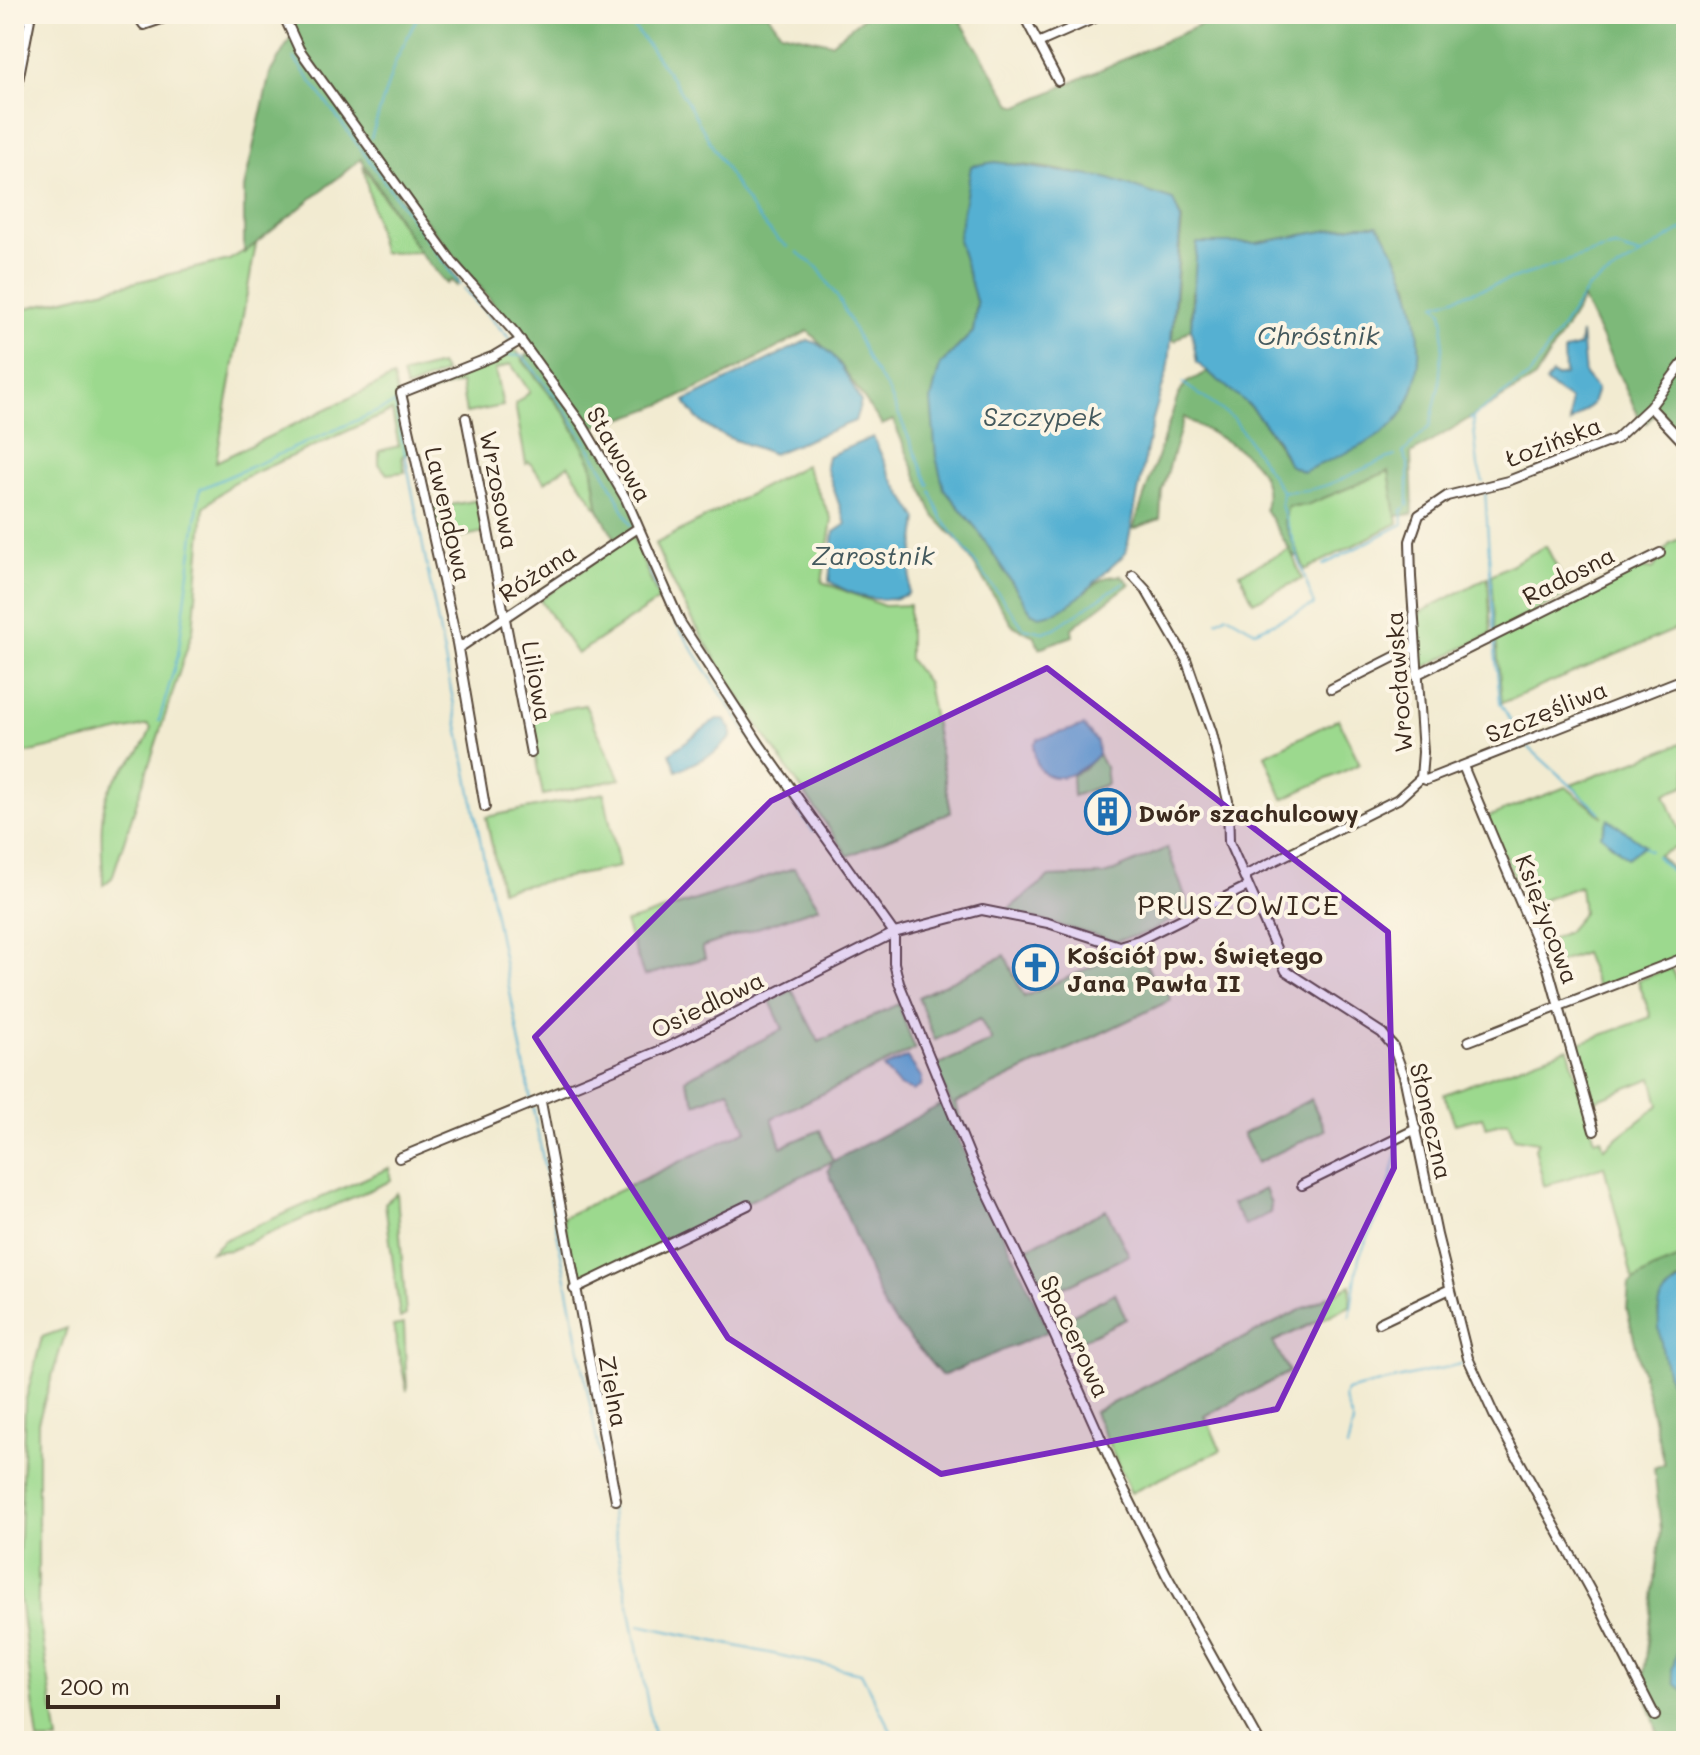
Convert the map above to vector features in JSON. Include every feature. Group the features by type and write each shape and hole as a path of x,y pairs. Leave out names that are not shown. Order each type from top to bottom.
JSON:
{"street":[{"path":"14,101 31,14"},
{"path":"136,14 144,25 176,14"},
{"name":"Stawowa","path":"283,14 299,49 453,263 521,340 611,470 680,622 760,745 894,933"},
{"path":"1023,14 1058,81"},
{"path":"1038,43 1104,14"},
{"name":"Lawendowa","path":"485,807 457,643 401,393 494,356 521,340"},
{"name":"Łozińska","path":"1414,526 1426,508 1437,500 1508,481 1616,439 1650,407 1686,359"},
{"path":"1650,407 1686,445"},
{"name":"Wrzosowa","path":"466,418 506,616"},
{"name":"Wrocławska","path":"1246,875 1398,799 1421,778 1423,752 1414,647 1410,541 1414,526"},
{"name":"Różana","path":"457,643 462,646 638,528"},
{"name":"Radosna","path":"1416,675 1660,553"},
{"name":"Słoneczna","path":"1133,576 1146,590 1186,659 1212,733 1228,801 1229,842 1246,875 1246,887 1286,971 1389,1040 1404,1076 1468,1358 1494,1415 1655,1716"},
{"name":"Liliowa","path":"506,616 531,753"},
{"path":"1331,689 1414,647"},
{"name":"Szczęśliwa","path":"1421,778 1426,780 1686,678"},
{"name":"Księżycowa","path":"1463,766 1532,924 1560,1007 1686,957"},
{"name":"Osiedlowa","path":"399,1158 666,1048 894,933 982,910 1048,923 1119,946 1139,940 1246,887"},
{"name":"Spacerowa","path":"894,933 894,963 899,983 972,1161 1145,1532 1259,1741"},
{"path":"1469,1041 1560,1007 1594,1131"},
{"name":"Zielna","path":"538,1103 616,1500"},
{"path":"1302,1185 1416,1129"},
{"path":"574,1289 748,1205"},
{"path":"1379,1323 1450,1289"}],"highlighted area":[{"path":"1047,668 1388,932 1394,1168 1277,1409 941,1474 728,1338 535,1037 771,801"}],"green space":[{"path":"286,14 768,14 781,32 831,43 868,14 956,14 1012,104 1019,106 1225,14 1686,14 1686,441 1658,411 1646,423 1638,415 1583,299 1535,378 1411,454 1413,514 1396,516 1389,471 1307,505 1288,506 1284,522 1299,556 1294,557 1265,509 1266,491 1254,463 1228,442 1184,417 1162,491 1160,519 1133,529 1178,396 1186,383 1207,372 1233,390 1255,412 1289,465 1355,446 1377,436 1411,289 1382,230 1359,225 1257,243 1230,243 1192,292 1191,328 1175,341 1172,339 1182,220 1173,201 1100,179 1046,168 994,164 971,166 972,278 977,303 973,332 940,365 944,489 977,529 1031,612 1041,614 1060,610 1108,577 1121,575 1130,584 1072,628 1073,636 1039,648 1034,636 1012,625 961,544 934,516 893,420 882,425 840,364 808,331 675,399 591,427 628,480 641,523 616,540 599,511 592,464 567,416 523,361 531,349 369,152 459,281 456,286 451,280 447,284 419,252 361,159 244,253 244,188 270,73 293,34"},
{"path":"363,166 419,252 382,253"},
{"path":"256,244 216,462 393,377 412,452 402,456 405,472 387,474 379,464 379,451 399,446 392,411 232,483 204,507 193,630 112,878 103,885 102,824 105,801 114,782 141,749 151,728 148,725 14,756 14,311 229,260"},
{"path":"515,349 567,416 592,464 599,511 568,465 545,482 529,462 526,464 515,404 530,392 511,364 495,370 503,406 466,413 461,383 409,400 407,394"},
{"path":"440,365 445,373 406,389 402,375"},
{"path":"805,465 832,520 822,582 884,606 909,605 909,659 927,683 951,812 848,856 719,666 655,544"},
{"path":"1389,471 1398,523 1305,570 1284,522 1287,506 1307,505"},
{"path":"479,500 485,532 439,541 433,508"},
{"path":"632,535 659,600 577,654 540,600"},
{"path":"1686,536 1686,625 1502,703 1496,637 1636,568 1653,569 1670,543"},
{"path":"1546,546 1570,593 1495,632 1491,575"},
{"path":"1290,549 1302,579 1253,602 1240,573"},
{"path":"1488,577 1491,634 1419,670 1415,615"},
{"path":"585,705 620,779 543,795 527,716"},
{"path":"1338,719 1360,764 1283,799 1265,755"},
{"path":"1686,742 1686,785 1665,794 1685,844 1658,855 1686,882 1686,913 1676,918 1686,954 1598,989 1584,953 1550,966 1543,943 1567,932 1583,913 1580,886 1527,906 1487,817 1566,787 1603,817 1571,785"},
{"path":"1098,754 1105,767 1107,784 1073,796 1072,775 1083,770"},
{"path":"604,793 619,867 501,890 486,817"},
{"path":"1167,848 1190,909 1150,932 1116,941 1006,911 1049,877 1105,875"},
{"path":"794,868 819,907 702,947 705,958 644,976 625,923"},
{"path":"1138,946 1153,979 1160,977 1171,1000 955,1103 976,1156 973,1157 935,1066 992,1041 980,1019 935,1040 918,997 1005,955 1024,997"},
{"path":"1671,968 1686,1002 1686,1256 1633,1281 1604,1166 1544,1186 1535,1148 1538,1142 1514,1138 1508,1121 1486,1127 1482,1117 1455,1124 1444,1094 1568,1048 1595,1140 1601,1138 1604,1148 1659,1105 1652,1078 1591,1102 1574,1045 1651,1017 1638,980"},
{"path":"792,990 819,1042 898,1004 915,1049 772,1118 781,1147 820,1130 833,1161 576,1284 563,1217 747,1130 729,1090 696,1104 685,1079 783,1029 770,1001"},
{"path":"1311,1099 1325,1130 1257,1163 1243,1134"},
{"path":"942,1104 1049,1331 942,1376 885,1310 828,1170 833,1161"},
{"path":"389,1168 391,1180 386,1183 231,1250 211,1252 224,1240"},
{"path":"1265,1189 1271,1204 1270,1213 1245,1226 1232,1204"},
{"path":"397,1193 406,1315 400,1318 385,1203"},
{"path":"1106,1210 1129,1255 1042,1298 1021,1251"},
{"path":"1686,1256 1686,1279 1676,1282 1658,1312 1666,1364 1686,1428 1686,1620 1683,1635 1686,1741 1660,1741 1643,1684 1661,1530 1654,1468 1664,1464 1627,1309 1629,1284 1654,1269"},
{"path":"1351,1285 1350,1306 1273,1342 1289,1372 1205,1416 1221,1450 1131,1493 1094,1412"},
{"path":"1115,1293 1126,1319 1065,1348 1054,1324"},
{"path":"404,1324 407,1391 393,1326"},
{"path":"67,1328 38,1422 38,1610 58,1741 38,1741 18,1582 25,1403 42,1337"}],"water":[{"name":"Szczypek","path":"995,162 1106,178 1173,200 1181,220 1169,365 1153,419 1126,553 1079,597 1057,612 1039,616 1031,612 977,529 944,489 936,457 931,400 940,365 973,332 977,304 958,240 971,166"},
{"name":"Chróstnik","path":"1359,225 1378,225 1402,269 1417,323 1417,377 1409,401 1386,430 1363,445 1303,472 1289,465 1276,438 1250,406 1197,363 1191,328 1197,243 1257,243"},
{"path":"1581,333 1585,375 1597,389 1592,404 1570,423 1570,400 1546,383 1552,374 1556,377 1565,375 1564,351 1579,346"},
{"path":"808,340 834,356 846,374 861,402 855,421 773,454 712,429 692,413 685,401"},
{"name":"Zarostnik","path":"873,437 892,478 918,519 908,594 898,598 868,598 829,581 834,532 846,524 826,467 828,456"},
{"path":"717,719 724,719 731,728 731,738 713,754 677,771 670,753"},
{"path":"1084,726 1097,742 1098,754 1089,763 1078,771 1057,777 1040,770 1034,744 1038,739"},
{"path":"1608,819 1645,845 1627,858 1601,835"},
{"path":"907,1057 922,1078 921,1086 913,1091 899,1086 883,1068"},
{"path":"1686,1279 1686,1428 1670,1384 1661,1343 1659,1309 1662,1298 1672,1286"},
{"path":"1686,1620 1686,1692 1675,1684 1672,1670"}],"waterway":[{"path":"371,138 395,62 419,14"},
{"path":"623,14 675,84 759,219 788,247"},
{"path":"294,58 460,285"},
{"path":"1470,419 1530,375 1588,288 1686,227"},
{"path":"1403,453 1430,426 1439,386 1444,324 1442,311 1436,304 1598,251 1615,247 1639,255"},
{"path":"797,252 818,268 840,301 871,365 889,392 929,485"},
{"path":"464,289 511,340"},
{"path":"411,396 507,355 521,356"},
{"path":"523,356 566,410 604,471 631,525"},
{"path":"1183,383 1234,419 1282,491 1328,485 1395,456"},
{"path":"159,721 178,655 200,489 401,401"},
{"path":"395,403 531,1100"},
{"path":"1473,419 1478,466 1483,482"},
{"path":"1404,454 1408,463 1408,506"},
{"path":"1485,490 1494,632"},
{"path":"931,491 941,517 1024,628 1043,632 1055,628 1124,582"},
{"path":"1217,621 1227,615 1255,631 1314,605 1281,505 1282,492"},
{"path":"1323,565 1403,524 1402,510 1405,508"},
{"path":"635,534 660,596"},
{"path":"668,611 775,777"},
{"path":"1494,640 1500,703 1522,739"},
{"path":"1526,745 1600,812"},
{"path":"780,784 813,831"},
{"path":"1644,847 1650,851"},
{"path":"1656,856 1678,878"},
{"path":"1682,882 1686,885"},
{"path":"533,1108 655,1741"},
{"path":"1350,1316 1359,1257 1385,1201 1400,1141"},
{"path":"1347,1448 1353,1423 1344,1397 1346,1391 1465,1363"},
{"path":"639,1625 861,1673 896,1741"}],"place":[{"name":"Dwór szachulcowy","path":"1107,812"},
{"name":"Kościół pw. Świętego Jana Pawła II","path":"1036,968"}],"district":[{"name":"PRUSZOWICE","path":"1239,904"}]}
